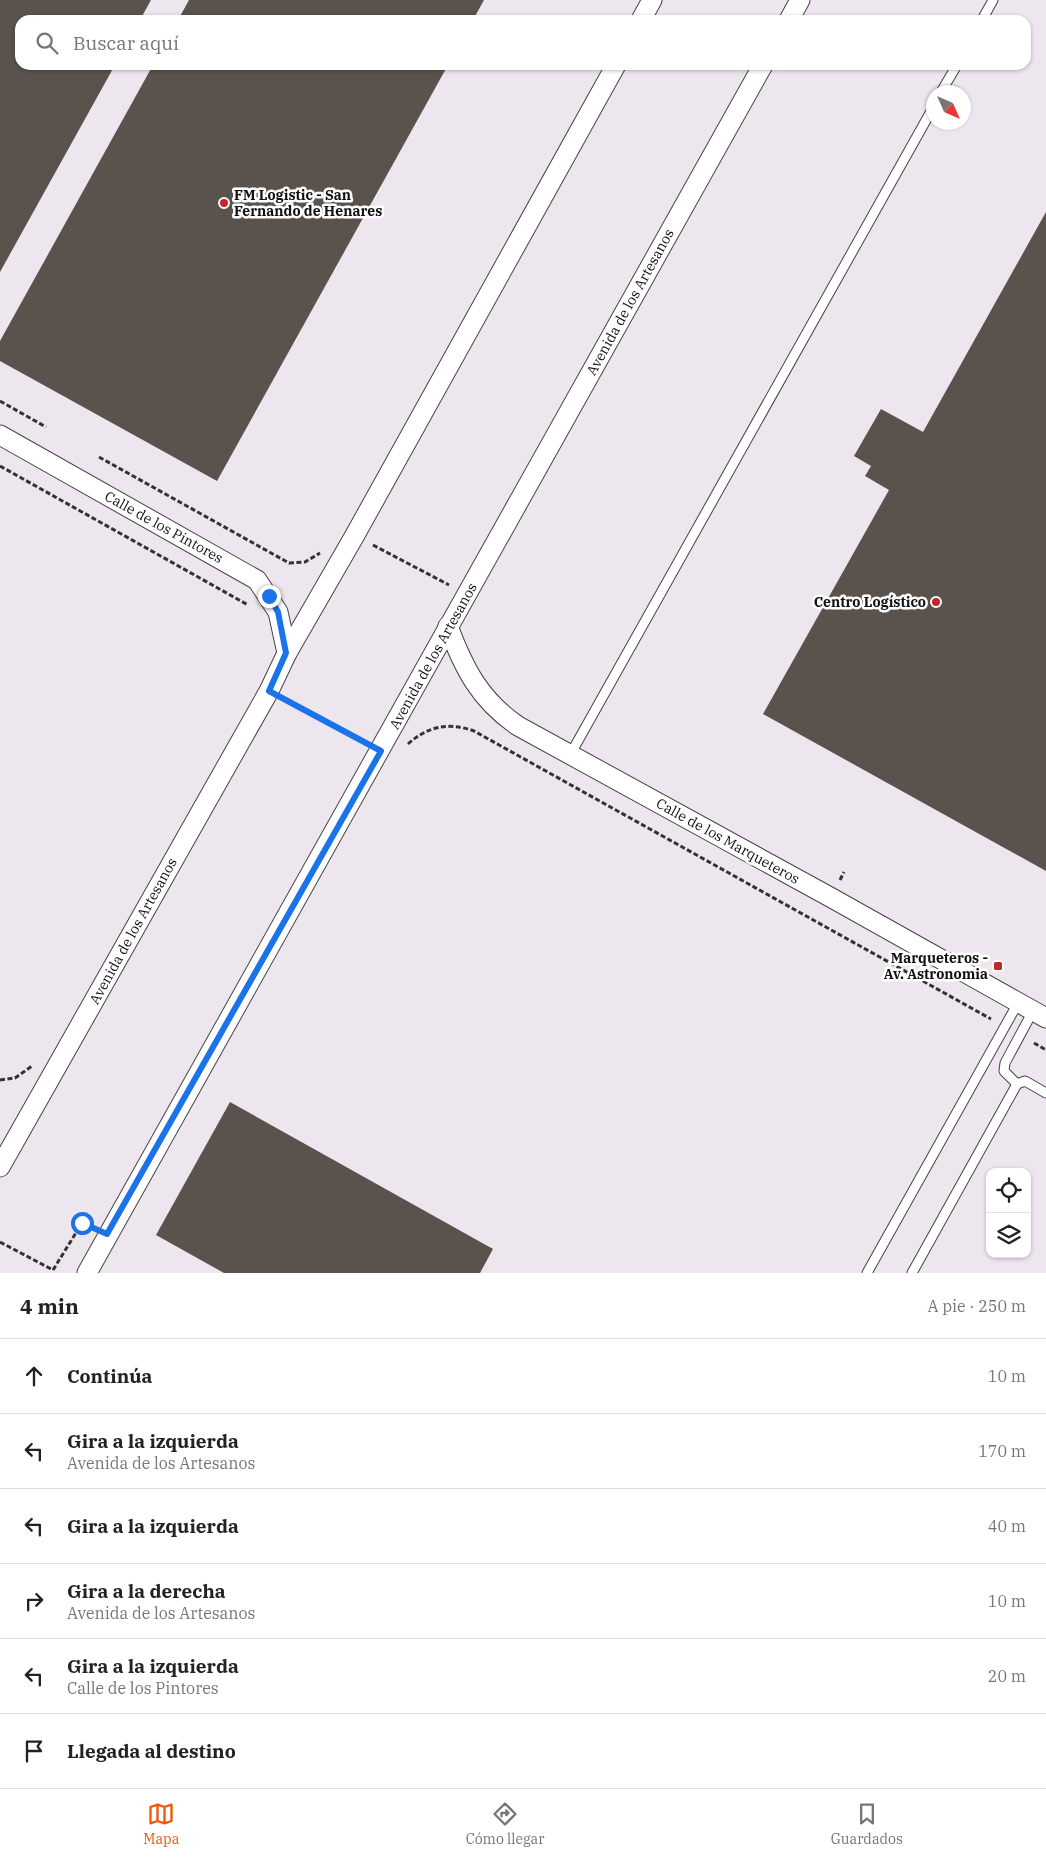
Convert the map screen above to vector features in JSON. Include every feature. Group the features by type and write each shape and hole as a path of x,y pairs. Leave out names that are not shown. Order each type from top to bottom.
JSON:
{"street":[{"path":"644,15 652,0"},
{"path":"792,15 800,0"},
{"name":"Avenida de los Artesanos","path":"0,1167 269,691 286,653 355,535 613,70"},
{"name":"Avenida de los Artesanos","path":"87,1273 107,1234 381,751 448,626 760,70"},
{"name":"Calle de los Pintores","path":"0,435 257,580 278,612 286,653"},
{"name":"Calle de los Marqueteros","path":"448,626 466,672 482,694 518,726 830,897 1032,1011"}],"lane":[{"path":"985,15 993,0"},
{"path":"945,85 953,70"},
{"path":"570,755 926,120"},
{"path":"867,1273 1004,1026 1032,1011"},
{"path":"1017,1084 1004,1071 1005,1062 1032,1011"},
{"path":"912,1273 1017,1084 1025,1081 1046,1093"}],"path":[{"path":"0,401 46,427"},
{"path":"99,457 289,563 305,562 321,552 326,546"},
{"path":"0,466 255,610"},
{"path":"355,535 466,594"},
{"path":"269,691 396,759 409,743 424,731 441,726 458,725 474,731 1004,1026"},
{"path":"1020,1035 1046,1050"},
{"path":"0,1080 15,1078 37,1060"},
{"path":"0,1242 52,1270 82,1223 107,1234"}],"shaded area":[{"path":"0,0 1046,0 1046,1273 0,1273"}],"building":[{"path":"0,0 151,0 143,15 15,15 15,70 112,70 0,272"},
{"path":"189,0 484,0 476,15 181,15"},
{"name":"FM Logistic - San Fernando de Henares","path":"150,70 445,70 217,481 0,361 0,341"},
{"name":"Centro Logístico","path":"1046,212 1046,871 763,714 889,490 865,476 871,466 854,456 881,409 923,432"},
{"path":"230,1102 493,1249 480,1273 224,1273 156,1235"}],"place":[{"name":"FM Logistic - San Fernando de Henares","path":"224,203"},
{"name":"Centro Logístico","path":"936,602"},
{"name":"Marqueteros - Av. Astronomia","path":"998,966"}],"route":[{"path":"82,1223 107,1234 381,751 269,691 286,653 278,612 269,596"}]}
